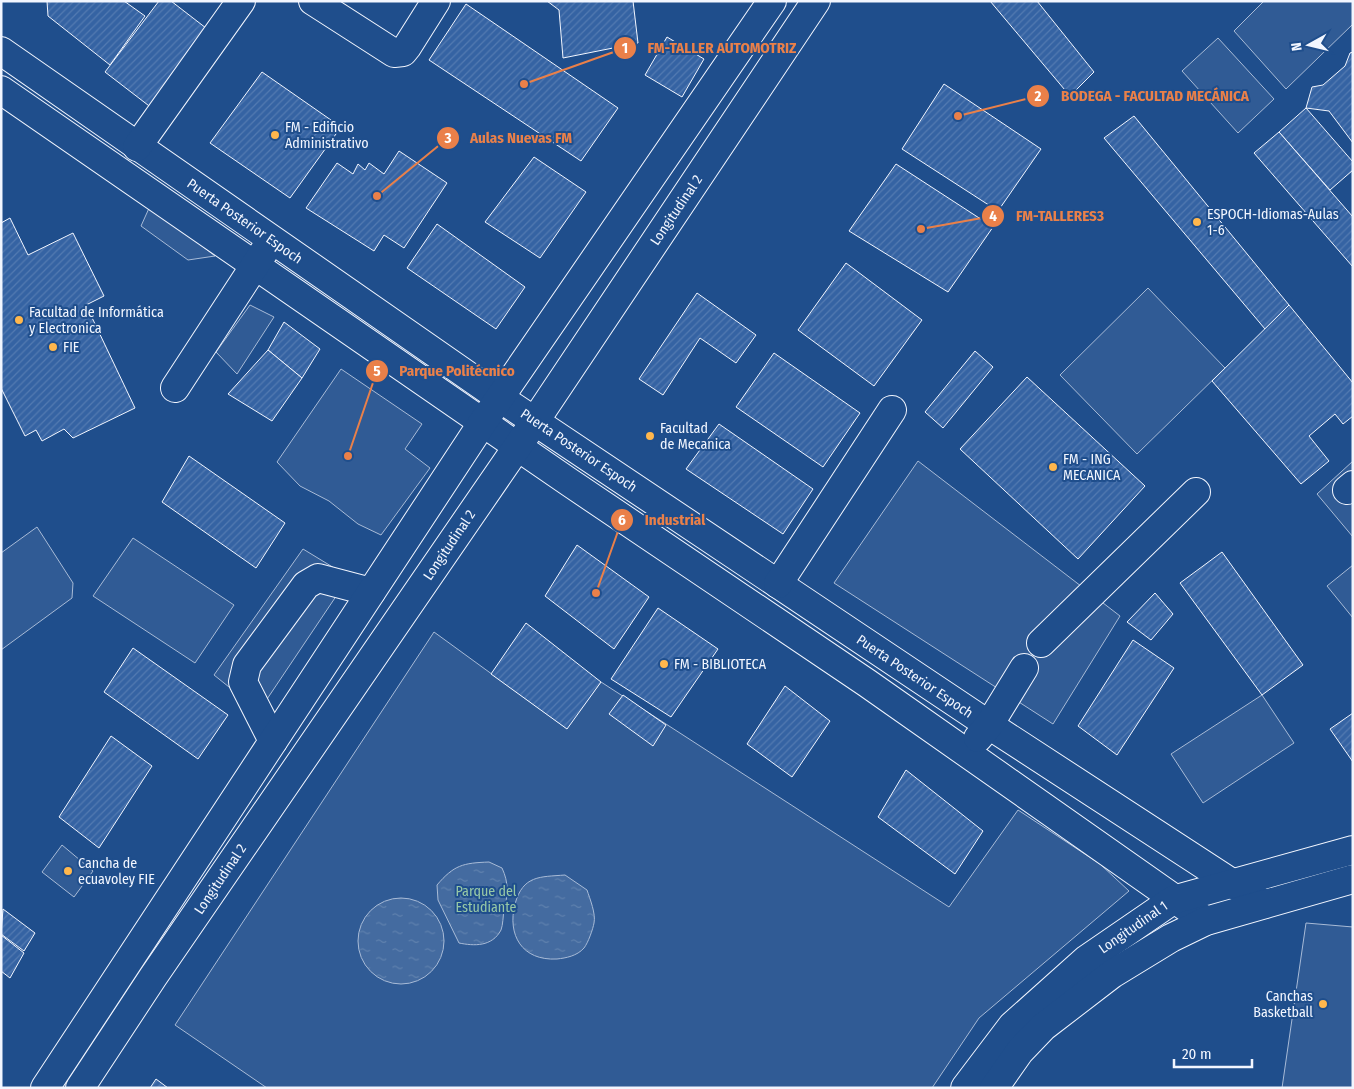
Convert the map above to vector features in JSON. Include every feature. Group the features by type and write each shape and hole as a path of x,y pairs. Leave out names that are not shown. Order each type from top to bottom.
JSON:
{"street":[{"path":"137,146 241,1"},
{"path":"313,1 394,53 403,52 436,1"},
{"path":"45,1088 483,422 772,1"},
{"name":"Longitudinal 2","path":"80,1088 535,421 816,1"},
{"name":"Puerta Posterior Espoch","path":"1,51 500,398 989,725 1264,904"},
{"path":"1,90 517,446 867,683 1206,921"},
{"path":"677,139 708,162"},
{"path":"175,388 256,266 271,240"},
{"path":"778,584 892,410"},
{"path":"1041,643 1196,492"},
{"path":"273,741 243,682 247,665 306,585 318,578 371,592"},
{"path":"965,752 989,725 1024,668"},
{"name":"Longitudinal 1","path":"965,1088 1012,1026 1086,959 1175,900 1353,850"},
{"name":"Longitudinal 1","path":"994,1088 1020,1051 1042,1027 1112,974 1171,938 1206,921 1353,879"},
{"path":"70,1049 95,1064"}],"shaded area":[{"path":"1264,1 1353,1 1353,24 1286,89 1234,31"},
{"path":"1218,38 1274,99 1238,133 1182,71"},
{"path":"150,206 215,256 188,260 141,226"},
{"path":"1148,288 1225,368 1137,454 1060,375"},
{"path":"250,305 274,317 237,374 216,352"},
{"path":"341,369 422,424 405,449 430,468 381,535 358,524 329,501 300,486 277,462"},
{"path":"918,461 1120,616 1053,724 834,583"},
{"path":"1353,461 1353,537 1317,494"},
{"path":"37,527 73,583 72,598 1,650 1,553"},
{"path":"133,538 234,605 195,663 93,596"},
{"path":"303,549 349,577 259,711 214,675"},
{"path":"1353,565 1353,618 1327,586"},
{"name":"Parque del Estudiante","path":"434,632 566,728 601,682 949,907 1018,810 1100,864 1129,891 979,1018 932,1088 267,1088 175,1025"},
{"path":"1262,695 1294,743 1203,803 1171,754"},
{"name":"Cancha de ecuavoley FIE","path":"62,845 93,871 74,897 42,872"},
{"name":"Canchas Basketball","path":"1306,923 1353,927 1353,1088 1282,1088"}],"water":[{"path":"489,862 502,868 507,884 501,930 493,940 482,944 459,943 438,900 437,885 449,873 460,866"},
{"path":"565,875 587,890 594,915 590,936 584,948 571,956 557,959 535,956 526,951 520,944 513,926 513,915 518,895 534,879"},
{"path":"401,898 418,901 437,917 441,924 444,941 441,958 425,977 418,981 401,984 384,981 365,965 361,958 358,941 361,924 377,905 384,901"}],"building":[{"path":"47,1 124,1 145,16 110,65 48,16"},
{"path":"159,1 171,1 215,35 157,112 105,72"},
{"path":"547,1 633,1 638,43 563,58 559,10"},
{"path":"990,1 1037,1 1094,72 1070,96"},
{"path":"466,4 618,108 581,161 429,60"},
{"path":"667,37 704,59 682,97 645,75"},
{"path":"1353,52 1353,143 1329,111 1306,108 1312,87 1323,85 1345,66 1350,53"},
{"name":"FM - Edificio Administrativo","path":"262,72 341,127 290,198 210,143"},
{"path":"944,84 1041,149 998,211 902,149"},
{"path":"1306,108 1353,162 1353,170 1330,190 1279,132"},
{"name":"ESPOCH-Idiomas-Aulas 1-6","path":"1134,116 1289,305 1265,329 1104,138"},
{"path":"1279,132 1353,217 1353,267 1254,153"},
{"path":"399,151 447,183 404,248 384,235 374,251 306,208 337,163 353,174 358,164 365,170 369,163 384,174"},
{"path":"534,157 586,192 540,258 485,222"},
{"path":"896,164 993,227 948,292 849,231"},
{"name":"FIE","path":"10,218 28,255 73,233 104,296 86,305 135,408 73,438 64,429 42,441 36,430 25,436 1,388 1,223"},
{"path":"437,224 525,287 496,329 407,268"},
{"path":"846,263 922,320 874,386 798,330"},
{"path":"697,293 756,335 736,363 700,338 663,395 639,379"},
{"path":"1289,305 1353,383 1353,416 1343,424 1335,414 1309,436 1329,461 1301,484 1212,381"},
{"path":"284,322 320,349 302,378 268,350"},
{"path":"268,350 302,378 272,421 228,394"},
{"path":"975,351 993,367 943,428 925,412"},
{"path":"774,353 860,413 823,467 736,407"},
{"name":"FM - ING MECANICA","path":"1027,377 1145,486 1078,559 960,449"},
{"path":"719,424 813,489 783,534 686,469"},
{"path":"189,456 285,523 256,568 162,502"},
{"path":"577,545 649,597 614,649 545,596"},
{"path":"1222,552 1303,665 1262,695 1180,583"},
{"path":"1155,593 1173,614 1151,640 1127,622"},
{"name":"FM - BIBLIOTECA","path":"658,608 718,649 671,717 611,679"},
{"path":"526,623 601,682 567,729 491,674"},
{"path":"1133,640 1174,668 1117,755 1078,726"},
{"path":"133,648 228,715 198,759 104,692"},
{"path":"785,686 830,721 792,777 747,744"},
{"path":"623,695 666,725 653,746 609,714"},
{"path":"1353,713 1353,762 1330,729"},
{"path":"111,736 152,766 99,848 59,817"},
{"path":"906,770 983,831 955,874 878,817"},
{"path":"3,909 35,933 24,951 1,934"},
{"path":"1,935 24,953 10,978 1,971"},
{"path":"156,1079 168,1088 150,1088"}],"place":[{"name":"FM-TALLER AUTOMOTRIZ","path":"524,84"},
{"name":"BODEGA - FACULTAD MECÁNICA","path":"958,116"},
{"name":"FM - Edificio Administrativo","path":"275,135"},
{"name":"Aulas Nuevas FM","path":"377,196"},
{"name":"ESPOCH-Idiomas-Aulas 1-6","path":"1197,222"},
{"name":"FM-TALLERES3","path":"921,229"},
{"name":"Facultad de Informática y Electronica","path":"19,320"},
{"name":"FIE","path":"53,347"},
{"name":"Facultad de Mecanica","path":"650,436"},
{"name":"Parque Politécnico","path":"348,456"},
{"name":"FM - ING MECANICA","path":"1053,467"},
{"name":"Industrial","path":"596,593"},
{"name":"FM - BIBLIOTECA","path":"664,664"},
{"name":"Cancha de ecuavoley FIE","path":"68,871"},
{"name":"Canchas Basketball","path":"1323,1004"}]}
